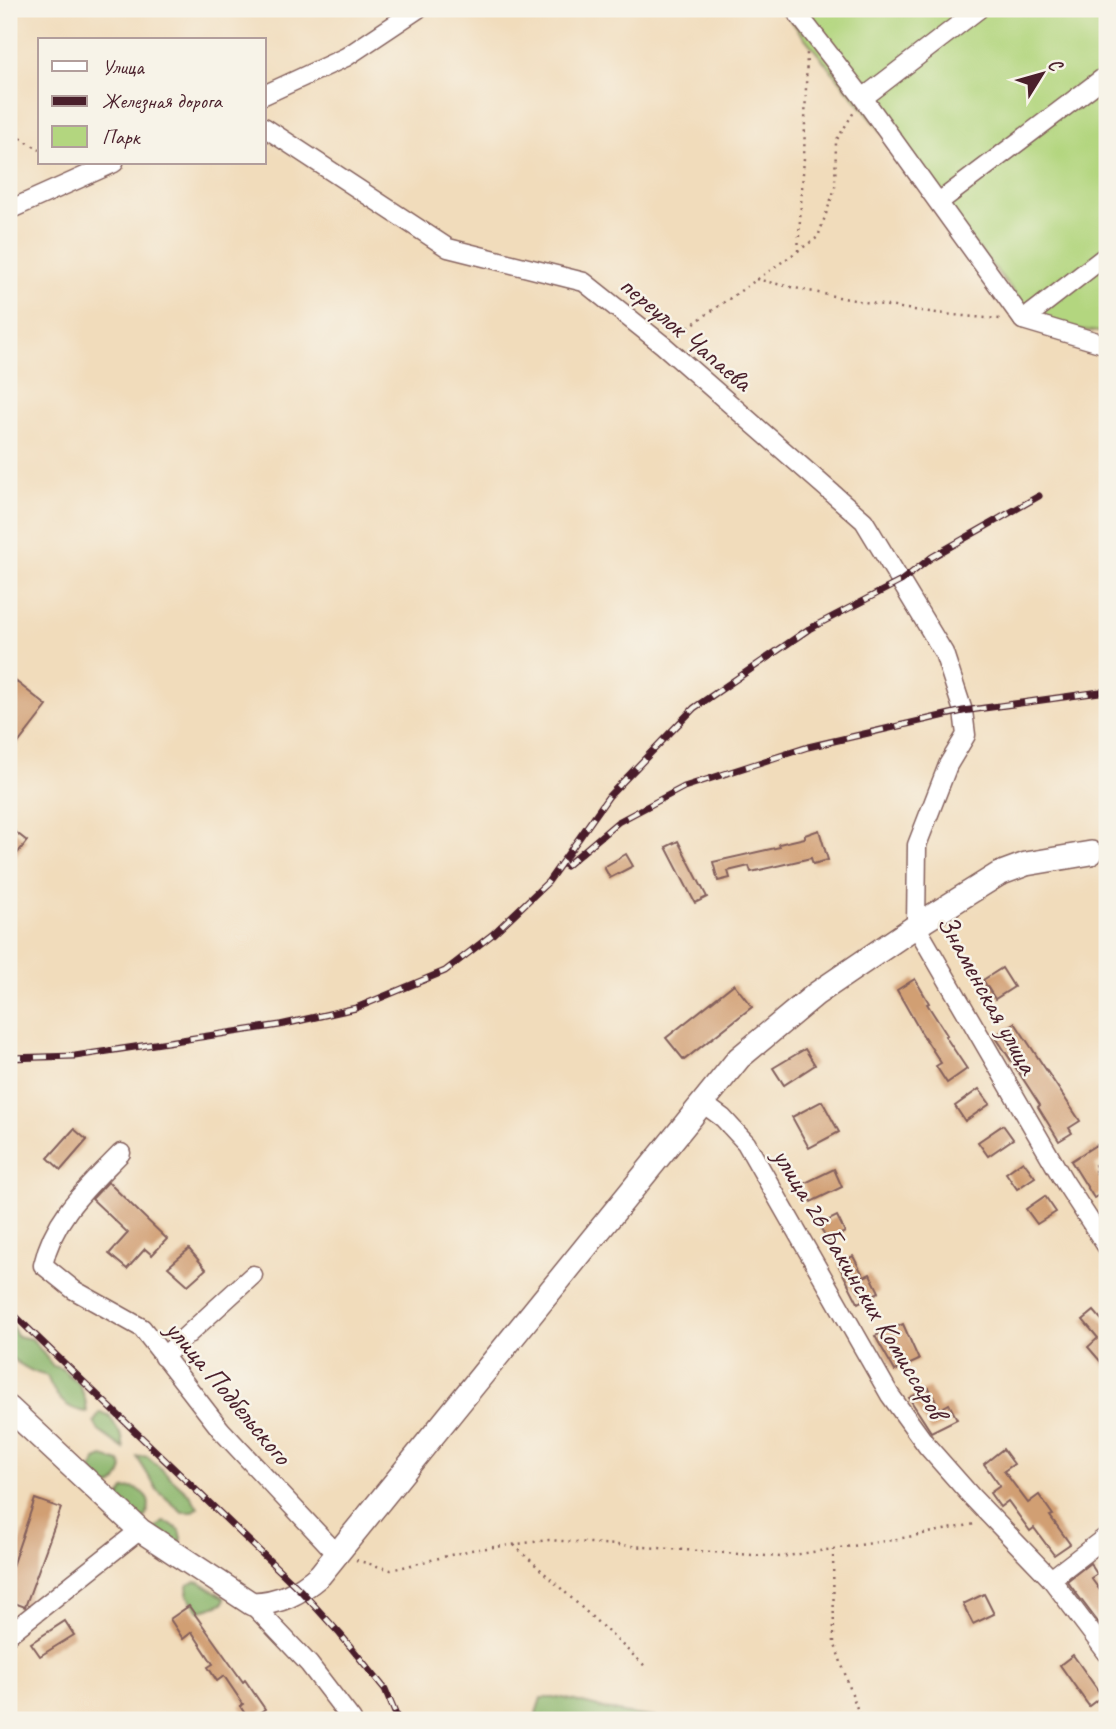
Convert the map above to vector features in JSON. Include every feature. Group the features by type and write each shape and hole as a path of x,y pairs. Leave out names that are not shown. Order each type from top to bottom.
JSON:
{"main road":[{"path":"9,1408 140,1530 252,1604 272,1604 301,1591 320,1575 739,1058 816,994 999,874 1026,864 1099,852"}],"street":[{"path":"266,94 346,57 418,9"},
{"path":"794,9 863,97 1023,320 1107,345"},
{"path":"863,97 979,9"},
{"path":"939,202 1107,75"},
{"name":"переулок Чапаева","path":"266,128 448,248 584,282 663,345 863,521 944,653 963,710"},
{"path":"9,210 112,164"},
{"path":"1023,320 1107,255"},
{"name":"Знаменская улица","path":"963,710 966,736 948,765 917,845 916,926 1065,1181 1107,1247"},
{"name":"улица 26 Бакинских Комиссаров","path":"701,1102 723,1118 746,1143 890,1395 927,1446 1051,1579 1107,1653"},
{"name":"улица Подбельского","path":"121,1153 70,1207 48,1243 43,1265 74,1290 142,1328 221,1430 337,1554"},
{"path":"163,1357 253,1275"},
{"path":"11,1626 140,1530"},
{"path":"1051,1579 1107,1536"},
{"path":"252,1604 309,1664 352,1720"}],"path":[{"path":"798,251 809,28"},
{"path":"663,345 818,237 835,188 836,141 863,97"},
{"path":"9,131 38,149"},
{"path":"756,279 834,296 968,317 1023,320"},
{"path":"337,1554 391,1570 471,1550 549,1540 780,1557 892,1540 996,1520"},
{"path":"514,1545 646,1667"},
{"path":"833,1549 834,1642 861,1720"}],"green space":[{"path":"781,9 1107,9 1107,333 1041,325"},
{"path":"9,1320 17,1336 32,1339 53,1366 62,1369 79,1384 87,1412 67,1405 57,1395 47,1376 27,1369 9,1356"},
{"path":"100,1412 109,1415 122,1437 124,1449 99,1431 94,1422"},
{"path":"147,1456 190,1495 198,1508 192,1512 182,1512 158,1491 137,1457"},
{"path":"103,1457 120,1462 123,1468 116,1482 103,1489 91,1469 96,1460"},
{"path":"134,1488 146,1496 149,1503 146,1517 139,1520 119,1497 124,1489"},
{"path":"163,1522 180,1531 182,1538 179,1550 151,1533"},
{"path":"195,1581 225,1598 224,1603 199,1611 187,1595 188,1585"},
{"path":"541,1698 563,1698 622,1713 672,1720 538,1720 536,1713"}],"building":[{"path":"9,676 47,706 9,755"},
{"path":"9,827 27,841 9,864"},
{"path":"819,830 828,860 813,864 811,858 751,872 749,866 728,871 730,878 718,881 713,862 780,847 779,844 805,838 805,835"},
{"path":"678,841 707,897 695,903 666,847"},
{"path":"626,854 633,866 610,878 604,867"},
{"path":"1002,968 1014,987 995,999 983,980"},
{"path":"915,979 947,1035 945,1036 967,1069 947,1083 936,1066 941,1063 897,990"},
{"path":"734,984 752,1007 684,1060 666,1038"},
{"path":"1015,1023 1080,1121 1069,1128 1072,1133 1059,1141 1038,1107 1040,1105 995,1036"},
{"path":"805,1049 815,1065 784,1085 773,1068"},
{"path":"979,1089 990,1104 965,1121 955,1106"},
{"path":"822,1101 839,1132 809,1148 792,1117"},
{"path":"1003,1125 1013,1139 988,1156 978,1142"},
{"path":"74,1129 87,1140 61,1170 48,1158"},
{"path":"1096,1145 1104,1159 1095,1165 1095,1171 1107,1190 1094,1198 1071,1161"},
{"path":"1023,1161 1035,1177 1017,1189 1006,1173"},
{"path":"834,1169 842,1187 811,1202 803,1184"},
{"path":"108,1182 167,1239 152,1255 145,1249 127,1269 109,1254 128,1233 92,1199"},
{"path":"1045,1196 1056,1212 1037,1224 1026,1209"},
{"path":"837,1216 845,1232 828,1241 819,1225"},
{"path":"189,1249 206,1269 188,1285 168,1267"},
{"path":"853,1256 864,1277 870,1274 879,1292 858,1303 838,1264"},
{"path":"1094,1311 1107,1326 1107,1369 1088,1347 1098,1338 1083,1320"},
{"path":"903,1324 919,1360 895,1371 875,1336"},
{"path":"929,1388 940,1409 949,1404 957,1419 931,1432 909,1398"},
{"path":"1003,1449 1014,1464 1004,1471 1028,1503 1039,1495 1070,1544 1054,1555 1034,1528 1030,1531 1008,1501 1000,1507 990,1493 1000,1486 984,1464"},
{"path":"35,1499 61,1508 25,1607 9,1601 9,1575"},
{"path":"1090,1563 1097,1574 1091,1578 1107,1600 1107,1634 1067,1581"},
{"path":"984,1594 994,1614 973,1624 963,1604"},
{"path":"189,1606 265,1709 249,1720 240,1706 243,1704 224,1676 217,1681 208,1667 213,1664 192,1632 183,1639 170,1619"},
{"path":"65,1621 74,1635 40,1656 31,1643"},
{"path":"1073,1655 1102,1696 1089,1706 1060,1665"}],"railway":[{"path":"9,1058 75,1056 280,1025 356,1008 445,971 493,934 548,882 609,796 694,708 809,629 901,581 932,557 1039,496"},
{"path":"566,866 618,822 684,787 808,747 963,711 1107,691"},
{"path":"9,1310 301,1591 385,1689 398,1720"}]}
